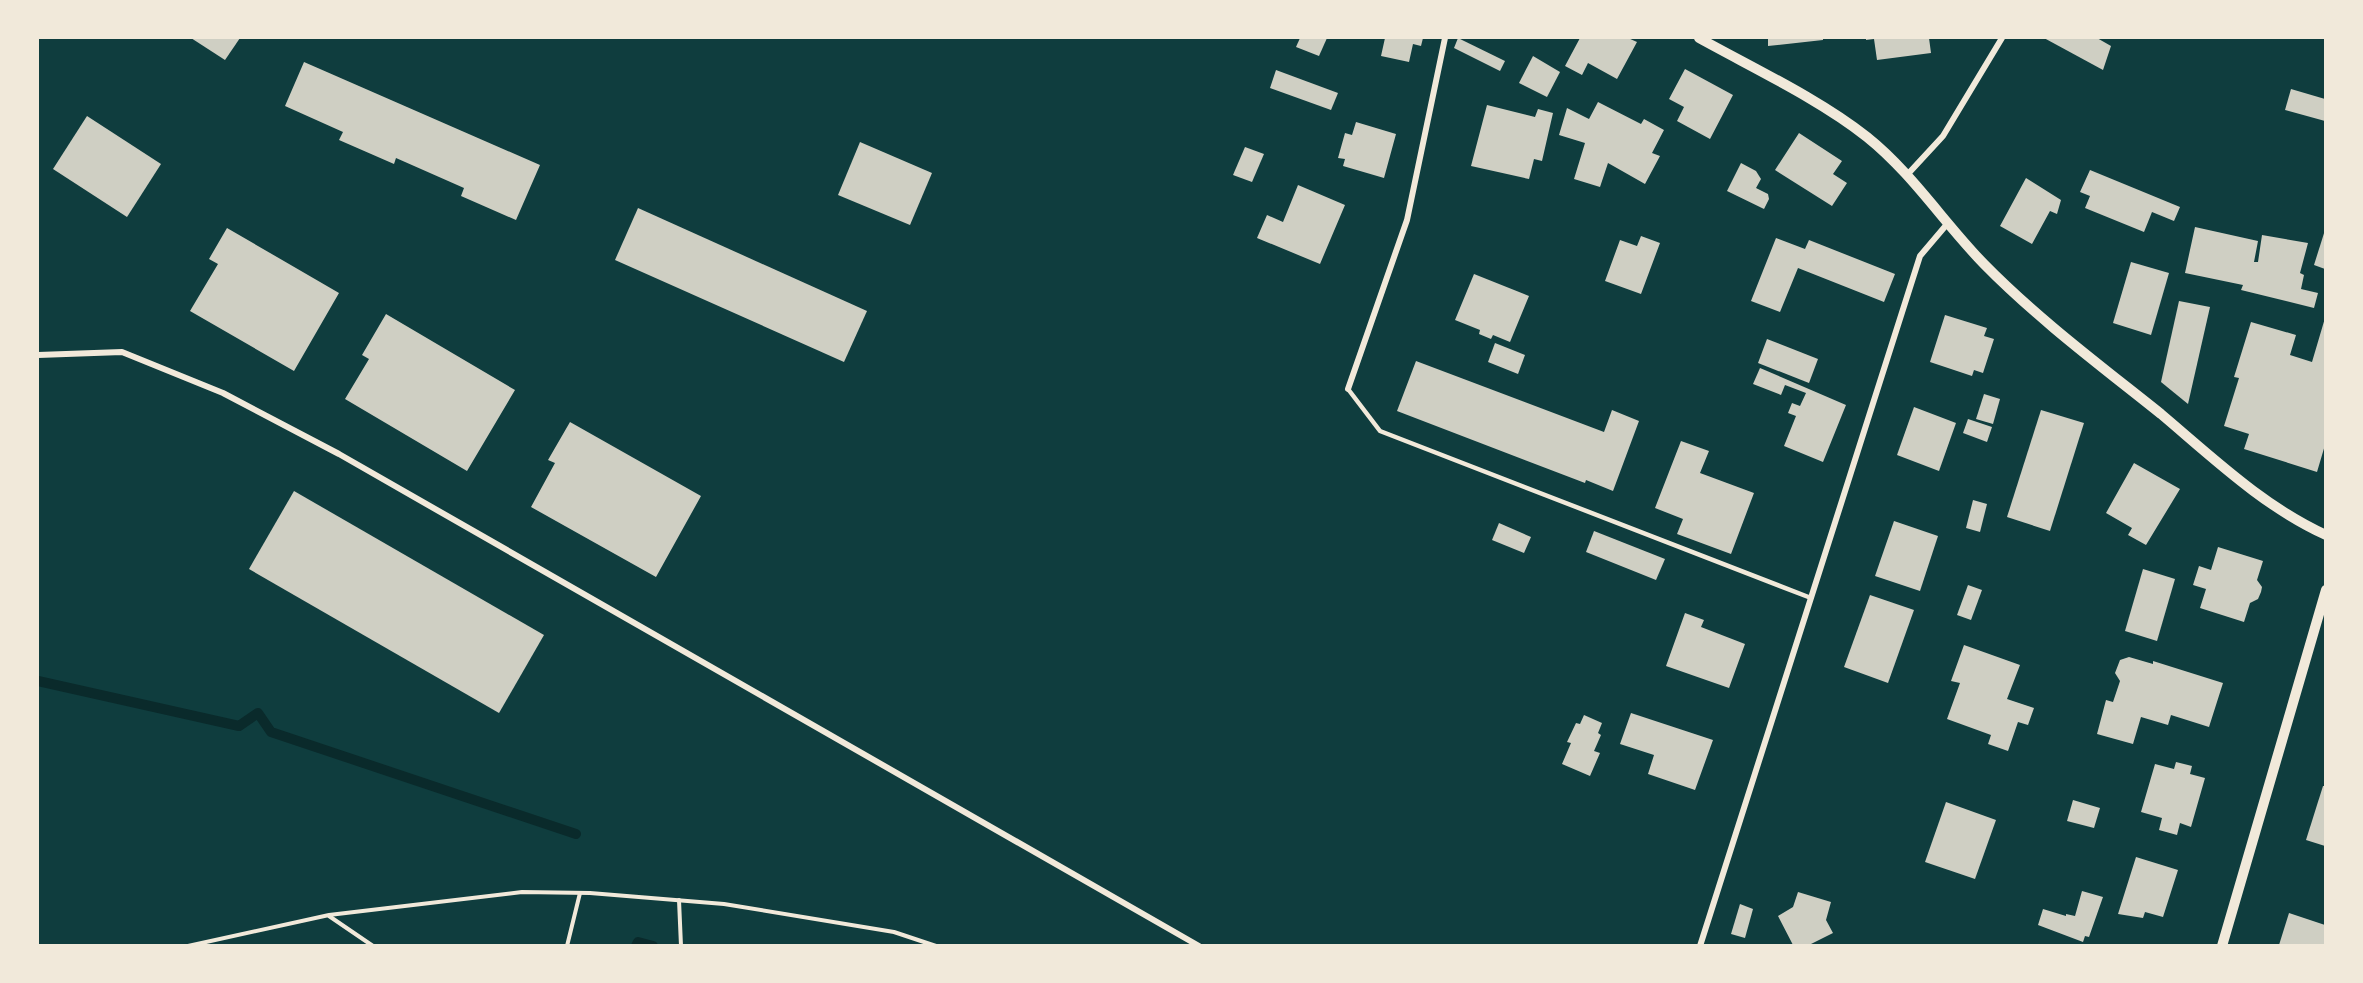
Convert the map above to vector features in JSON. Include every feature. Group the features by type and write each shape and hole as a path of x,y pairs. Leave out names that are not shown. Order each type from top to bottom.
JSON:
{"street":[{"path":"1348,389 1407,220 1445,38"},
{"path":"1699,38 1849,124 1874,143 1907,175 1986,266 2067,337 2232,472 2300,523 2325,535"},
{"path":"1907,175 1943,136 2002,38"},
{"path":"1700,945 1920,256 1948,223"},
{"path":"38,355 122,352 224,393 349,459 1199,945"},
{"path":"2222,945 2325,591"}],"lane":[{"path":"1348,389 1380,431 1811,598"}],"path":[{"path":"188,945 329,915 522,892 580,893 724,904 894,932 936,945"},
{"path":"567,945 580,893"},
{"path":"679,900 681,945"},
{"path":"329,915 373,945"}],"building":[{"path":"191,38 240,38 225,60"},
{"path":"1300,38 1327,38 1319,56 1296,47"},
{"path":"1385,38 1423,38 1421,46 1413,44 1409,62 1381,56"},
{"path":"1458,38 1505,61 1500,71 1454,48"},
{"path":"1580,38 1628,38 1637,42 1617,79 1588,63 1582,75 1565,66"},
{"path":"1768,38 1823,38 1823,40 1768,46"},
{"path":"1866,38 1929,38 1931,53 1877,60 1874,39 1866,40"},
{"path":"2044,38 2097,38 2111,46 2103,70"},
{"path":"1533,56 1560,72 1547,97 1519,83"},
{"path":"304,62 540,165 516,220 461,196 464,188 396,158 394,164 339,140 343,132 285,106"},
{"path":"1685,69 1733,95 1710,139 1677,121 1684,107 1669,99"},
{"path":"1276,70 1338,93 1331,110 1270,88"},
{"path":"2291,89 2325,99 2325,121 2285,110"},
{"path":"1598,102 1641,124 1644,119 1664,130 1652,153 1660,156 1645,184 1608,163 1600,187 1574,179 1585,143 1559,135 1567,108 1589,119"},
{"path":"1487,105 1535,117 1538,109 1553,113 1542,161 1534,159 1529,179 1471,166"},
{"path":"87,116 161,164 127,217 53,169"},
{"path":"1356,122 1396,134 1384,178 1343,166 1345,159 1338,158 1345,133 1352,135"},
{"path":"1799,133 1842,161 1833,174 1847,183 1832,206 1775,170"},
{"path":"860,142 932,173 910,225 838,195"},
{"path":"1245,147 1264,154 1252,182 1233,175"},
{"path":"1741,163 1756,171 1761,179 1756,188 1768,194 1769,199 1764,209 1727,191"},
{"path":"2090,170 2180,207 2174,221 2152,212 2144,232 2085,208 2090,196 2080,192"},
{"path":"2026,178 2061,200 2057,214 2050,211 2032,244 2000,226"},
{"path":"1298,185 1345,205 1320,264 1257,238 1267,215 1283,222"},
{"path":"638,208 867,311 844,362 615,260"},
{"path":"2195,227 2258,241 2254,262 2258,262 2262,235 2308,243 2300,273 2304,275 2301,289 2318,293 2314,308 2241,290 2243,285 2185,273"},
{"path":"227,228 339,293 294,371 190,311 218,264 209,259"},
{"path":"2325,230 2325,269 2314,265"},
{"path":"1641,236 1660,243 1641,294 1605,281 1620,240 1637,246"},
{"path":"1776,238 1805,249 1809,240 1895,274 1884,302 1798,268 1780,312 1751,301"},
{"path":"2131,262 2169,273 2151,335 2113,323"},
{"path":"1474,274 1529,296 1510,342 1493,335 1491,339 1479,334 1480,330 1455,320"},
{"path":"2179,301 2210,307 2188,404 2161,382"},
{"path":"386,314 515,390 467,471 345,399 369,359 362,355"},
{"path":"1945,315 1987,328 1984,336 1994,339 1983,373 1974,370 1972,376 1930,362"},
{"path":"2325,318 2325,445 2317,472 2244,449 2249,434 2224,426 2239,378 2234,377 2251,322 2296,335 2290,355 2312,362"},
{"path":"1767,339 1818,359 1809,383 1758,363"},
{"path":"1495,343 1525,355 1518,374 1488,362"},
{"path":"1416,361 1604,432 1612,410 1639,421 1613,491 1586,480 1585,483 1397,411"},
{"path":"1760,368 1846,405 1823,462 1784,446 1796,416 1788,413 1792,403 1800,406 1806,393 1785,385 1781,395 1753,384"},
{"path":"1984,394 2000,399 1993,424 1976,419"},
{"path":"1914,407 1956,423 1939,471 1897,455"},
{"path":"2041,410 2084,423 2050,531 2007,517"},
{"path":"1968,419 1992,427 1987,442 1963,433"},
{"path":"570,422 701,496 656,577 531,507 555,463 548,460"},
{"path":"1681,441 1709,451 1700,473 1754,493 1731,554 1677,534 1683,519 1655,508"},
{"path":"2134,463 2180,489 2146,545 2128,535 2132,528 2106,513"},
{"path":"294,491 544,635 499,713 249,569"},
{"path":"1973,500 1987,504 1980,532 1966,528"},
{"path":"1894,521 1938,536 1920,591 1875,576"},
{"path":"1499,523 1531,537 1524,553 1492,540"},
{"path":"1594,531 1665,559 1656,580 1586,552"},
{"path":"2218,547 2263,561 2257,580 2262,587 2261,592 2258,599 2250,603 2244,622 2200,608 2206,589 2193,585 2199,566 2211,570"},
{"path":"2143,569 2175,579 2157,641 2125,631"},
{"path":"1968,585 1982,590 1971,620 1957,615"},
{"path":"1870,595 1914,610 1888,683 1844,667"},
{"path":"1685,613 1704,620 1701,627 1745,644 1729,688 1666,666"},
{"path":"1964,645 2020,665 2007,699 2034,708 2028,725 2018,722 2008,751 1988,744 1991,735 1947,719 1960,683 1951,681"},
{"path":"2129,657 2153,664 2153,661 2223,683 2209,727 2171,715 2168,725 2141,717 2133,744 2097,734 2106,700 2113,702 2120,681 2115,673 2120,660"},
{"path":"1631,713 1713,740 1695,790 1648,774 1654,755 1620,744"},
{"path":"1584,715 1602,723 1598,733 1601,735 1594,751 1600,753 1590,776 1562,764 1571,743 1567,742 1576,723 1580,724"},
{"path":"2176,762 2192,766 2190,774 2205,778 2191,827 2180,823 2177,835 2159,830 2162,818 2141,812 2155,764 2174,769"},
{"path":"2323,786 2325,786 2325,846 2306,840"},
{"path":"2073,800 2100,808 2094,828 2067,821"},
{"path":"1946,802 1996,820 1975,879 1925,862"},
{"path":"2136,857 2178,870 2163,917 2145,912 2143,918 2118,914"},
{"path":"2082,891 2103,897 2089,937 2085,936 2083,942 2038,925 2043,909 2066,916 2066,914 2075,916"},
{"path":"1798,892 1831,902 1826,920 1833,933 1809,945 1793,945 1778,916 1793,907"},
{"path":"1740,904 1753,909 1745,938 1731,934"},
{"path":"2289,913 2325,925 2325,945 2279,945"}],"waterway":[{"path":"38,681 239,726 258,713 271,732 576,834"},
{"path":"636,946 638,942 653,946"}]}
